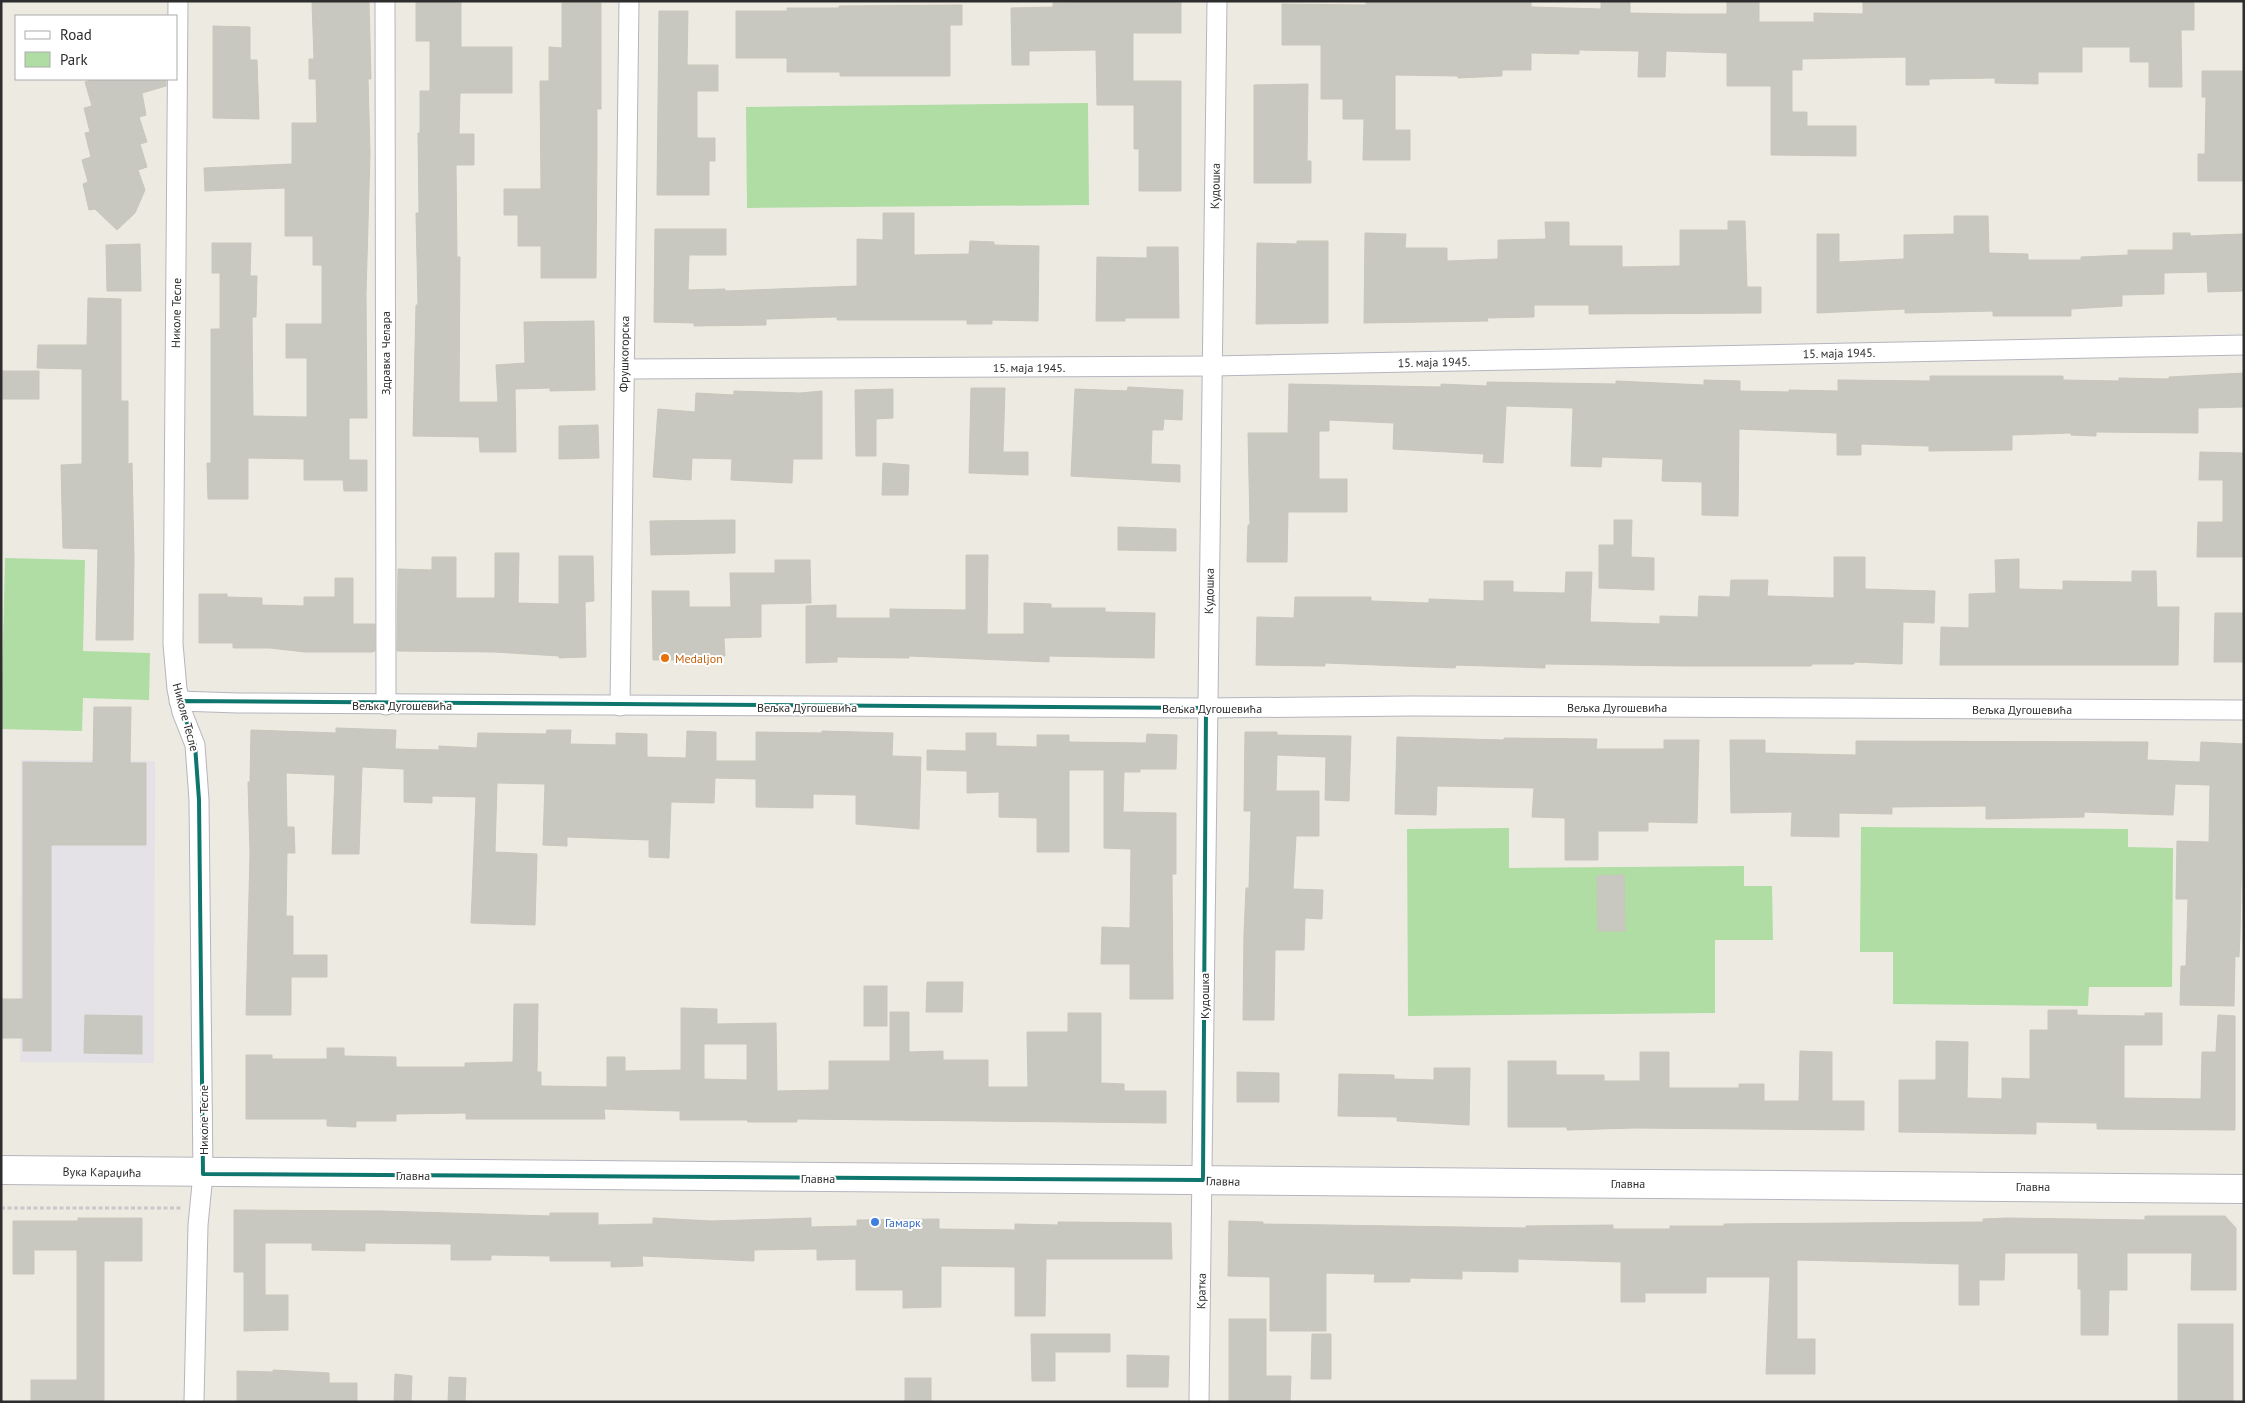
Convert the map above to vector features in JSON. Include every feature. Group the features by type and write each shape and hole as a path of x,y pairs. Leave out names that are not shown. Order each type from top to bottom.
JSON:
{"main road":[{"name":"Вука Караџића","path":"1,1170 203,1174"},
{"name":"Главна","path":"203,1174 2244,1189"}],"street":[{"name":"Николе Тесле","path":"178,1 178,15"},
{"name":"Здравка Челара","path":"384,1 386,705"},
{"name":"Фрушкогорска","path":"620,706 629,1"},
{"name":"Кудошка","path":"1203,1180 1206,708 1213,366 1217,1"},
{"name":"Николе Тесле","path":"177,80 172,644 174,674 179,701 195,745 198,784 203,1174 200,1208 194,1402"},
{"name":"15. маја 1945.","path":"624,369 1213,366 2244,345"},
{"name":"Вељка Дугошевића","path":"179,701 386,705 1206,708 1412,706 2244,710"},
{"name":"Кратка","path":"1199,1402 1203,1180"}],"path":[{"path":"1,1208 200,1208"}],"highlighted area":[{"path":"179,701 1206,708 1203,1180 203,1174 199,800 195,745"}],"shaded area":[{"path":"21,760 155,761 154,1063 20,1062"}],"green space":[{"path":"1088,103 1089,205 747,208 746,107"},
{"path":"5,558 85,560 83,651 150,653 149,700 83,698 82,731 1,729"},
{"path":"1861,827 2128,829 2128,847 2173,848 2172,987 2089,987 2088,1006 1893,1004 1893,952 1860,952"},
{"path":"1509,828 1509,868 1744,866 1744,886 1772,886 1773,940 1715,940 1715,1013 1408,1016 1407,829"}],"building":[{"path":"416,1 461,1 461,47 512,47 512,93 460,93 459,134 474,134 474,165 456,165 457,257 460,257 459,402 498,402 496,365 525,363 524,322 594,321 595,390 550,391 550,388 515,389 516,452 480,452 479,437 413,436 416,305 418,305 416,213 419,213 418,133 420,133 420,91 430,91 430,41 416,41"},
{"path":"1181,1 1181,33 1133,33 1133,81 1181,81 1181,191 1139,191 1139,149 1134,149 1134,105 1097,105 1096,50 1029,51 1029,65 1012,65 1011,8 1053,7 1053,3"},
{"path":"1531,1 1531,7 1601,9 1601,1 1630,1 1630,13 1727,14 1727,1 1759,1 1759,22 1814,22 1814,13 1863,14 1863,1 2194,1 2194,30 2181,30 2182,87 2149,87 2149,62 2130,62 2130,47 2082,47 2082,72 2038,72 2038,84 1995,83 1995,78 1929,79 1929,85 1906,85 1906,57 1802,59 1802,70 1792,70 1792,112 1807,112 1807,126 1856,126 1856,156 1771,155 1771,86 1727,86 1727,53 1666,51 1665,77 1638,77 1639,51 1579,50 1579,54 1531,53 1531,70 1502,70 1502,76 1458,78 1458,76 1395,75 1395,130 1410,130 1410,160 1363,160 1364,119 1343,119 1343,99 1321,99 1321,45 1282,45 1282,4 1366,5 1366,2"},
{"path":"312,2 369,2 371,79 368,79 370,153 366,295 367,418 349,418 349,460 367,460 367,491 344,491 343,480 304,480 304,459 248,458 248,499 208,499 207,463 211,463 211,329 220,329 220,273 212,273 212,243 251,243 250,276 257,276 256,317 252,317 253,416 307,417 307,358 286,358 286,324 322,324 322,265 313,265 313,236 285,236 285,188 205,191 204,168 292,164 292,123 317,123 316,79 309,79 309,59 314,59"},
{"path":"562,3 601,3 601,109 597,109 596,278 541,278 541,246 518,246 518,215 504,215 504,189 541,189 540,81 549,81 549,47 562,48"},
{"path":"962,5 962,25 950,25 950,76 840,76 840,72 787,72 787,58 736,58 736,11 787,11 787,8 839,8 839,6"},
{"path":"659,11 688,11 687,65 718,65 718,91 697,91 697,138 715,138 715,161 709,161 709,195 657,195"},
{"path":"213,26 250,27 250,60 257,60 259,119 213,118"},
{"path":"2202,71 2244,71 2244,181 2198,181 2198,154 2205,154 2206,97 2202,97"},
{"path":"166,80 166,86 142,93 146,115 139,117 147,142 140,144 147,167 138,170 145,190 135,213 117,230 95,209 89,210 83,184 88,182 82,160 91,157 85,133 90,132 84,108 92,106 85,82"},
{"path":"1308,84 1307,161 1311,161 1311,183 1254,183 1254,85"},
{"path":"883,213 914,213 914,255 969,254 970,241 994,242 994,245 1039,246 1038,321 992,320 992,324 967,324 967,320 837,320 837,317 766,319 766,325 694,326 694,323 654,322 655,229 726,229 726,255 689,255 688,290 725,289 725,291 857,286 857,239 883,240"},
{"path":"1954,216 1988,216 1989,253 2028,254 2028,260 2081,260 2081,257 2128,255 2128,250 2173,250 2173,233 2190,233 2190,236 2244,234 2244,291 2208,292 2207,272 2164,273 2164,294 2122,295 2122,306 2071,309 2071,316 1993,316 1993,311 1905,313 1905,309 1817,313 1817,234 1839,234 1839,262 1904,259 1904,235 1954,234"},
{"path":"1728,221 1745,221 1747,287 1761,287 1761,313 1589,314 1589,305 1534,305 1534,317 1487,318 1488,321 1364,323 1365,233 1406,234 1405,248 1447,248 1447,261 1498,259 1498,240 1546,239 1545,222 1569,222 1569,246 1622,246 1622,267 1680,266 1680,230 1728,230"},
{"path":"1297,241 1328,241 1328,323 1256,324 1257,243 1297,244"},
{"path":"140,244 141,291 107,291 106,245"},
{"path":"1147,247 1178,247 1179,318 1125,318 1125,321 1096,321 1097,257 1147,258"},
{"path":"88,298 121,299 121,401 128,401 128,464 132,463 133,640 96,640 98,549 63,548 61,465 82,464 82,369 37,368 38,345 87,345"},
{"path":"1,371 39,371 39,399 1,399"},
{"path":"2244,373 2244,407 2198,408 2198,433 2096,432 2096,436 2071,435 2071,433 2012,435 2012,450 1929,451 1929,446 1861,444 1861,455 1837,455 1837,433 1739,429 1738,516 1702,515 1702,482 1662,481 1663,459 1602,457 1601,467 1571,466 1573,408 1506,406 1503,463 1483,462 1484,454 1393,449 1394,423 1329,420 1329,431 1319,431 1319,479 1347,479 1347,512 1288,512 1287,562 1247,562 1248,525 1250,525 1248,433 1288,433 1289,384 1441,387 1441,384 1487,386 1487,382 1616,384 1616,381 1704,385 1704,380 1740,381 1740,391 1789,392 1789,390 1838,391 1838,380 1930,381 1930,376 2063,376 2063,380 2119,381 2119,378 2169,379 2169,377"},
{"path":"1128,387 1183,390 1182,420 1164,419 1163,430 1152,430 1151,464 1180,465 1180,482 1071,476 1075,389 1127,391"},
{"path":"971,388 1005,388 1003,452 1028,452 1028,475 969,473"},
{"path":"893,389 893,418 876,419 876,456 856,456 855,390"},
{"path":"734,391 800,393 822,391 822,459 793,459 792,483 731,480 732,459 692,458 691,480 653,477 658,409 695,412 696,393 734,395"},
{"path":"598,425 599,458 559,459 559,426"},
{"path":"2200,452 2244,453 2244,557 2197,557 2198,522 2223,522 2223,480 2199,480"},
{"path":"883,463 909,465 908,495 882,495"},
{"path":"735,520 735,553 651,555 650,521"},
{"path":"1614,520 1632,520 1631,557 1654,558 1654,590 1599,588 1599,545 1614,545"},
{"path":"1118,527 1176,529 1176,551 1118,550"},
{"path":"495,553 519,553 518,603 559,604 559,556 593,556 594,601 585,602 586,657 559,658 559,656 494,652 397,651 398,569 432,570 432,557 456,557 456,598 495,598"},
{"path":"966,555 988,555 987,634 1024,634 1024,603 1051,604 1051,608 1105,608 1105,612 1155,613 1154,658 1049,656 1049,662 909,656 909,658 837,657 837,662 806,663 806,606 836,605 836,618 890,618 890,609 966,610"},
{"path":"1834,557 1865,557 1865,589 1935,591 1934,623 1903,622 1902,664 1854,662 1854,664 1812,664 1811,666 1685,666 1545,664 1545,668 1456,665 1455,668 1325,663 1325,666 1256,665 1257,617 1294,618 1295,597 1371,597 1371,601 1429,603 1429,599 1484,601 1484,581 1513,581 1513,592 1565,593 1566,572 1592,572 1590,622 1660,624 1660,616 1698,617 1699,596 1730,597 1731,580 1768,580 1767,596 1834,598"},
{"path":"2019,559 2019,589 2063,590 2063,581 2132,582 2132,571 2156,571 2157,607 2179,607 2178,665 1940,665 1941,627 1969,628 1969,594 1996,593 1995,560"},
{"path":"775,560 810,560 811,603 761,604 761,637 724,638 725,656 690,656 690,660 653,660 652,591 689,591 689,607 731,607 730,573 775,573"},
{"path":"335,578 353,578 353,624 375,624 375,651 305,652 270,648 233,648 233,643 199,643 199,594 227,594 227,597 262,598 262,605 304,606 304,597 335,597"},
{"path":"2215,613 2244,613 2244,662 2214,662"},
{"path":"94,707 131,707 130,763 146,763 146,845 51,845 51,1051 23,1051 23,1038 1,1038 1,999 23,999 23,762 93,763"},
{"path":"336,728 396,730 395,749 439,750 439,746 477,748 478,733 546,734 547,730 571,730 570,744 616,745 616,733 647,734 647,757 686,758 687,731 716,732 716,761 756,761 756,732 893,733 892,756 921,757 919,829 856,824 856,795 813,794 813,808 756,807 756,779 715,778 714,803 671,802 669,858 649,857 649,840 567,837 567,846 543,845 545,784 497,783 495,852 537,854 535,925 471,923 476,797 432,796 432,803 404,802 404,769 362,767 359,854 332,854 335,775 286,773 287,827 294,827 295,853 287,853 286,916 293,916 293,955 327,955 327,977 291,977 291,1015 246,1015 250,854 248,782 250,782 251,730 336,733"},
{"path":"1245,732 1277,732 1277,735 1351,736 1349,801 1325,800 1326,757 1277,755 1276,791 1319,791 1319,836 1296,836 1293,889 1323,890 1322,919 1305,918 1304,950 1275,950 1274,1020 1243,1020 1244,933 1246,888 1249,888 1251,811 1244,811"},
{"path":"966,733 996,733 996,746 1037,747 1037,735 1069,735 1069,742 1146,743 1147,734 1177,735 1176,769 1140,769 1140,772 1124,772 1123,812 1176,813 1176,874 1172,874 1173,999 1130,999 1130,964 1101,964 1102,927 1130,928 1131,849 1104,848 1104,770 1069,770 1069,852 1037,852 1037,818 999,817 999,792 967,793 967,771 927,770 927,750 966,751"},
{"path":"1397,737 1504,740 1504,738 1597,739 1596,749 1664,749 1664,740 1699,740 1697,823 1648,822 1648,831 1598,831 1598,860 1565,860 1565,818 1532,817 1534,788 1437,786 1436,815 1395,814"},
{"path":"1730,740 1765,740 1765,753 1856,755 1856,741 2148,742 2147,760 2200,762 2201,742 2244,744 2240,935 2239,957 2235,956 2234,1006 2180,1005 2181,966 2186,966 2188,899 2176,899 2177,841 2209,842 2210,785 2175,784 2173,815 2084,812 2084,817 1986,819 1986,806 1892,807 1892,814 1839,813 1839,837 1791,836 1792,812 1731,813"},
{"path":"1624,875 1625,931 1598,931 1597,876"},
{"path":"927,982 963,982 962,1012 926,1012"},
{"path":"864,986 887,986 887,1026 864,1026"},
{"path":"514,1004 538,1004 537,1072 541,1072 541,1086 607,1087 607,1057 625,1057 625,1071 681,1070 681,1008 717,1009 717,1024 776,1023 777,1091 829,1090 829,1061 890,1061 890,1012 909,1012 909,1052 943,1051 943,1060 988,1060 988,1087 1028,1087 1027,1032 1068,1032 1068,1013 1101,1013 1101,1083 1124,1084 1124,1091 1166,1091 1166,1123 797,1119 797,1122 748,1122 747,1120 680,1120 680,1111 604,1109 605,1119 466,1119 466,1113 396,1114 396,1121 356,1121 356,1127 327,1126 327,1119 246,1119 246,1055 272,1055 272,1059 327,1059 327,1048 344,1048 344,1056 396,1057 396,1067 465,1067 465,1063 513,1062","holes":["704,1044 747,1044 747,1080 704,1079"]},
{"path":"2048,1010 2077,1010 2077,1015 2145,1016 2145,1013 2162,1013 2162,1045 2124,1045 2124,1098 2201,1099 2202,1052 2216,1052 2218,1015 2235,1016 2235,1130 2097,1129 2097,1123 2036,1122 2036,1134 1899,1132 1899,1080 1936,1080 1936,1041 1968,1042 1967,1098 2002,1099 2002,1078 2030,1079 2030,1030 2048,1030"},
{"path":"85,1015 142,1016 142,1054 84,1053"},
{"path":"1800,1051 1832,1052 1832,1101 1864,1101 1864,1130 1634,1128 1567,1130 1567,1127 1508,1127 1508,1061 1556,1061 1556,1075 1604,1075 1604,1081 1640,1081 1640,1052 1669,1052 1669,1088 1739,1088 1739,1084 1764,1084 1764,1101 1799,1101"},
{"path":"1434,1068 1470,1068 1469,1125 1397,1121 1397,1117 1338,1116 1339,1074 1394,1075 1394,1079 1434,1080"},
{"path":"1237,1072 1279,1073 1279,1102 1237,1102"},
{"path":"234,1210 382,1211 550,1216 550,1213 598,1213 598,1225 653,1224 653,1218 712,1221 811,1218 811,1227 857,1226 857,1220 939,1219 939,1229 1015,1230 1015,1224 1058,1225 1058,1222 1171,1223 1172,1259 1046,1259 1045,1316 1015,1316 1015,1267 941,1266 941,1307 903,1308 903,1290 856,1290 856,1259 817,1260 817,1249 754,1250 754,1261 642,1256 643,1266 611,1267 611,1261 550,1261 550,1256 491,1255 491,1260 451,1260 451,1244 365,1243 365,1251 312,1250 312,1243 265,1243 265,1295 288,1295 288,1330 244,1331 244,1272 234,1272"},
{"path":"2145,1216 2225,1216 2236,1228 2236,1290 2191,1290 2192,1253 2127,1253 2127,1290 2109,1290 2108,1335 2081,1335 2081,1289 2078,1289 2078,1253 2005,1253 2004,1280 1979,1280 1979,1305 1959,1305 1959,1264 1797,1260 1797,1339 1815,1339 1815,1374 1766,1374 1770,1277 1706,1277 1706,1293 1645,1293 1645,1302 1621,1302 1621,1262 1518,1259 1518,1272 1462,1271 1462,1279 1410,1278 1410,1282 1374,1282 1375,1274 1326,1273 1326,1331 1270,1331 1270,1277 1228,1276 1229,1221 1263,1222 1263,1224 1526,1228 1526,1226 1613,1225 1613,1229 1670,1229 1670,1226 1724,1226 1724,1224 1983,1222 1983,1219 2007,1218 2145,1220"},
{"path":"78,1218 142,1218 142,1261 104,1261 104,1402 31,1402 31,1380 77,1380 77,1250 34,1250 34,1274 13,1274 13,1221 78,1221"},
{"path":"1229,1319 1266,1319 1266,1376 1291,1376 1290,1402 1229,1402"},
{"path":"2178,1324 2233,1324 2233,1402 2178,1402"},
{"path":"1031,1334 1110,1334 1110,1352 1055,1352 1055,1381 1032,1381"},
{"path":"1312,1334 1331,1334 1331,1379 1311,1379"},
{"path":"1127,1355 1169,1356 1168,1387 1127,1387"},
{"path":"273,1370 329,1373 329,1383 357,1383 357,1402 237,1402 237,1371 273,1372"},
{"path":"395,1374 412,1376 411,1402 394,1402"},
{"path":"449,1377 466,1378 465,1402 448,1402"},
{"path":"905,1378 931,1378 931,1402 905,1402"}],"place":[{"name":"Medaljon","path":"665,658"},
{"name":"Гамарк","path":"875,1222"}]}
